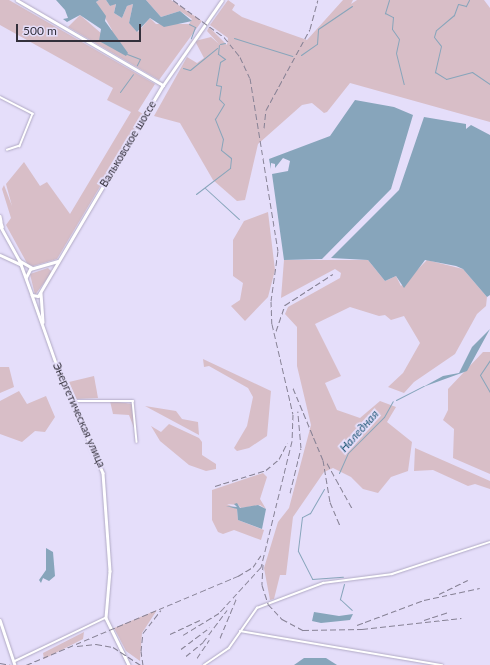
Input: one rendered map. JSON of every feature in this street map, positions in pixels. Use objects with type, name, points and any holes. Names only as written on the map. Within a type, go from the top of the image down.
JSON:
[{"type":"main road","name":"Вальковское шоссе","points":[[32,296],[37,296],[41,293],[163,85],[222,0]]},
{"type":"main road","points":[[1,221],[3,229],[19,260],[32,296]]},
{"type":"main road","points":[[0,226],[3,229]]},
{"type":"main road","points":[[0,255],[21,265]]},
{"type":"main road","points":[[19,260],[34,268]]},
{"type":"main road","points":[[26,278],[34,268],[52,265],[59,260]]},
{"type":"main road","points":[[52,265],[53,271]]},
{"type":"street","points":[[16,0],[163,85]]},
{"type":"street","points":[[0,97],[33,114],[20,146],[8,150]]},
{"type":"street","points":[[0,216],[1,221]]},
{"type":"street","points":[[41,293],[43,326]]},
{"type":"street","points":[[32,296],[43,326]]},
{"type":"street","name":"Энергетическая улица","points":[[43,326],[58,369],[73,401],[105,480],[110,571],[106,618]]},
{"type":"street","points":[[73,401],[105,399],[133,401],[137,442]]},
{"type":"street","points":[[204,665],[224,653],[257,608],[323,583],[392,574],[490,542]]},
{"type":"street","points":[[13,661],[27,658],[106,618],[129,665]]},
{"type":"street","points":[[0,620],[15,665]]},
{"type":"street","points":[[240,631],[442,665]]},
{"type":"shaded area","points":[[0,0],[9,0],[155,84],[138,111],[143,114],[57,259],[33,266],[28,265],[6,225],[11,218],[2,189],[4,185],[12,206],[6,184],[24,162],[40,186],[47,182],[70,214],[131,112],[107,100],[113,88],[0,25]]},
{"type":"shaded area","points":[[99,0],[106,0],[110,6],[116,3],[114,13],[122,18],[127,6],[133,4],[129,23],[138,32],[150,18],[156,24],[189,24],[192,19],[180,11],[161,17],[146,0],[171,0],[202,21],[159,80],[68,27],[80,15],[102,34],[112,30],[96,2]]},
{"type":"shaded area","points":[[228,0],[235,5],[232,10],[242,17],[307,40],[343,0],[353,0],[351,4],[357,0],[484,0],[490,8],[490,122],[350,83],[327,112],[324,113],[312,103],[302,105],[258,144],[245,200],[237,201],[213,180],[180,123],[154,116],[187,57],[197,63],[204,58],[195,41],[211,37],[219,44],[207,31],[209,27],[227,45],[228,38],[210,25]]},
{"type":"shaded area","points":[[268,212],[275,270],[268,297],[245,321],[231,306],[240,300],[243,283],[233,276],[233,240],[244,221]]},
{"type":"shaded area","points":[[284,260],[368,260],[385,281],[396,276],[401,286],[427,260],[463,269],[487,297],[486,306],[477,314],[455,354],[414,382],[404,393],[388,387],[403,373],[420,343],[404,316],[391,320],[385,315],[379,316],[350,307],[315,324],[341,376],[325,383],[337,410],[360,418],[380,401],[396,407],[387,422],[412,442],[408,471],[391,477],[378,493],[363,489],[351,477],[333,468],[324,472],[293,517],[286,575],[280,575],[274,599],[270,600],[264,568],[278,522],[289,508],[311,425],[297,366],[297,327],[285,314],[288,307],[340,278],[341,273],[335,269],[281,298]]},
{"type":"shaded area","points":[[48,268],[52,272],[35,295],[30,274]]},
{"type":"shaded area","points":[[483,352],[490,352],[490,474],[453,458],[454,429],[443,420],[448,410],[448,389]]},
{"type":"shaded area","points":[[203,359],[271,391],[267,436],[249,448],[237,451],[234,448],[247,426],[253,397],[248,388],[209,366],[204,367]]},
{"type":"shaded area","points":[[0,367],[9,367],[14,387],[0,393]]},
{"type":"shaded area","points":[[94,376],[98,398],[76,399],[69,382]]},
{"type":"shaded area","points":[[19,391],[27,404],[46,396],[55,417],[45,432],[35,431],[22,442],[0,434],[0,401]]},
{"type":"shaded area","points":[[110,401],[133,404],[136,433],[129,415],[113,414]]},
{"type":"shaded area","points":[[145,406],[176,411],[182,419],[198,422],[199,435]]},
{"type":"shaded area","points":[[169,424],[199,438],[202,442],[202,455],[216,464],[216,469],[206,471],[189,465],[160,441],[151,426],[161,432]]},
{"type":"shaded area","points":[[415,448],[490,481],[490,489],[475,484],[468,486],[433,470],[414,471]]},
{"type":"shaded area","points":[[263,473],[267,477],[260,499],[266,509],[260,505],[241,508],[238,505],[227,504],[237,509],[238,520],[264,530],[261,540],[234,530],[223,534],[218,532],[212,520],[212,490]]},
{"type":"shaded area","points":[[157,610],[142,633],[140,661],[126,651],[114,628]]},
{"type":"shaded area","points":[[84,632],[83,639],[44,659],[43,653]]},
{"type":"water","points":[[56,0],[99,0],[96,2],[106,16],[105,21],[128,53],[126,56],[99,41],[101,29],[80,15],[67,22],[63,19],[68,18],[65,10]]},
{"type":"water","points":[[106,0],[146,0],[161,17],[180,11],[192,21],[164,27],[150,18],[137,32],[129,23],[133,4],[127,6],[122,18],[114,13],[116,4],[110,6]]},
{"type":"water","points":[[355,100],[394,107],[413,115],[391,189],[322,259],[284,260],[272,174],[288,171],[290,161],[283,158],[275,168],[275,164],[271,163],[271,169],[269,159],[330,136]]},
{"type":"water","points":[[424,117],[466,124],[466,129],[471,125],[490,135],[490,295],[487,297],[463,269],[456,266],[425,260],[404,288],[396,276],[385,281],[368,260],[331,258],[399,190]]},
{"type":"water","points":[[490,329],[467,371],[423,387],[443,376],[459,373],[472,347]]},
{"type":"water","points":[[237,503],[240,508],[258,505],[266,509],[262,529],[238,520],[237,509],[226,506],[237,507],[234,504]]},
{"type":"water","points":[[46,548],[53,552],[55,576],[49,581],[43,578],[41,583],[39,580],[46,570]]},
{"type":"water","points":[[314,612],[339,616],[353,614],[350,620],[321,623],[312,621]]},
{"type":"water","points":[[304,658],[326,658],[337,665],[294,665]]},
{"type":"waterway","points":[[389,0],[385,13],[393,17],[392,29],[399,39],[396,53],[404,84]]},
{"type":"waterway","points":[[469,0],[466,6],[458,4],[454,15],[436,30],[434,37],[441,46],[435,72],[446,79],[472,72],[490,84]]},
{"type":"waterway","points":[[301,55],[317,44],[318,29],[352,6]]},
{"type":"waterway","points":[[189,24],[195,27],[191,38]]},
{"type":"waterway","points":[[234,38],[292,56]]},
{"type":"waterway","points":[[220,44],[225,43]]},
{"type":"waterway","points":[[196,194],[230,168],[231,158],[221,150],[223,139],[215,119],[224,104],[219,99],[221,86],[216,85],[220,62],[225,59],[218,54],[219,45]]},
{"type":"waterway","points":[[183,68],[190,70],[217,48]]},
{"type":"waterway","points":[[127,54],[140,59],[137,65]]},
{"type":"waterway","points":[[120,92],[133,74]]},
{"type":"waterway","points":[[205,188],[239,219]]},
{"type":"waterway","points":[[490,360],[480,375],[490,392]]},
{"type":"waterway","name":"Наледная","points":[[396,400],[424,386]]},
{"type":"waterway","name":"Наледная","points":[[339,473],[348,453],[384,417],[393,401]]},
{"type":"waterway","name":"Наледная","points":[[324,489],[310,513],[302,517],[298,551],[312,579],[343,577]]},
{"type":"waterway","name":"Наледная","points":[[344,584],[340,599],[352,610]]},
{"type":"railway","points":[[173,0],[224,37],[240,57],[250,78],[278,251],[271,301],[272,324],[293,414],[292,441],[261,567],[219,613],[183,635]]},
{"type":"railway","points":[[264,128],[266,110],[310,29],[318,0]]},
{"type":"railway","points":[[276,331],[285,305],[333,274]]},
{"type":"railway","points":[[293,388],[323,460],[330,502],[340,526]]},
{"type":"railway","points":[[290,493],[301,448],[298,411]]},
{"type":"railway","points":[[215,486],[266,470],[279,459],[287,443]]},
{"type":"railway","points":[[327,463],[353,510]]},
{"type":"railway","points":[[26,665],[238,576],[253,567],[261,555]]},
{"type":"railway","points":[[263,564],[262,585],[268,604],[282,619],[303,630],[362,629],[461,618]]},
{"type":"railway","points":[[439,594],[468,580]]},
{"type":"railway","points":[[357,625],[424,600],[480,588]]},
{"type":"railway","points":[[220,638],[237,597]]},
{"type":"railway","points":[[143,665],[141,651],[143,633],[161,610]]},
{"type":"railway","points":[[186,656],[203,642],[227,610]]},
{"type":"railway","points":[[424,620],[448,612]]},
{"type":"railway","points":[[170,634],[200,620]]},
{"type":"railway","points":[[181,649],[210,627]]},
{"type":"railway","points":[[197,658],[209,640]]},
{"type":"railway","points":[[77,646],[96,644],[113,647],[141,665]]},
{"type":"railway","points":[[0,663],[11,665]]}]
